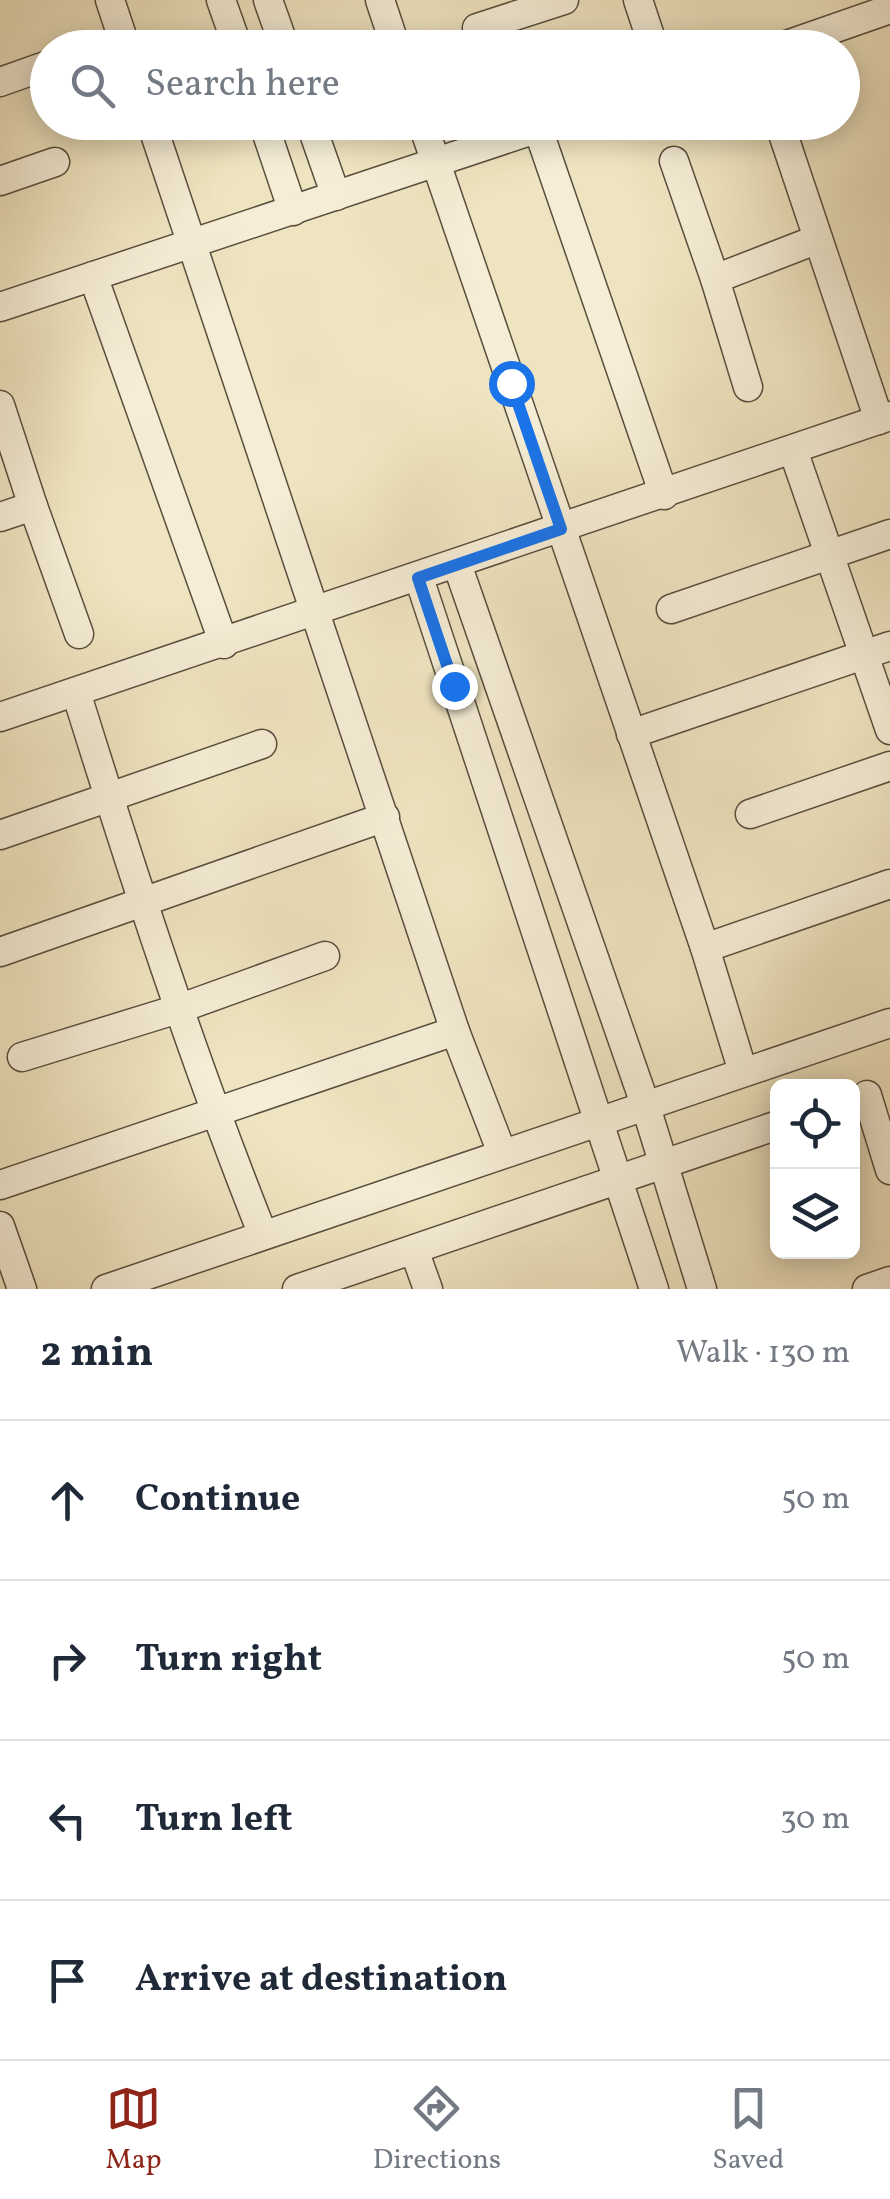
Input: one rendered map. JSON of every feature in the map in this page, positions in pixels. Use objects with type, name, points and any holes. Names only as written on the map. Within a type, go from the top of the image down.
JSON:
[{"type":"street","points":[[110,0],[114,30]]},
{"type":"street","points":[[222,0],[232,30]]},
{"type":"street","points":[[268,0],[279,30]]},
{"type":"street","points":[[380,0],[390,30]]},
{"type":"street","points":[[476,28],[564,0]]},
{"type":"street","points":[[638,0],[648,30]]},
{"type":"street","points":[[831,30],[890,10]]},
{"type":"street","points":[[0,82],[30,72]]},
{"type":"street","points":[[158,140],[455,1031],[502,1153]]},
{"type":"street","points":[[269,140],[293,210]]},
{"type":"street","points":[[316,140],[336,196]]},
{"type":"street","points":[[428,140],[705,948],[743,1072]]},
{"type":"street","points":[[0,307],[506,140]]},
{"type":"street","points":[[552,140],[664,495]]},
{"type":"street","points":[[0,718],[885,418],[785,140]]},
{"type":"street","points":[[674,161],[716,279],[748,387]]},
{"type":"street","points":[[0,181],[56,162]]},
{"type":"street","points":[[716,279],[818,239]]},
{"type":"street","points":[[93,276],[224,644]]},
{"type":"street","points":[[0,405],[79,634]]},
{"type":"street","points":[[793,450],[829,555],[877,650],[890,730]]},
{"type":"street","points":[[0,516],[33,506]]},
{"type":"street","points":[[671,609],[890,534]]},
{"type":"street","points":[[457,564],[646,1106],[702,1289]]},
{"type":"street","points":[[418,578],[654,1289]]},
{"type":"street","points":[[631,734],[877,650]]},
{"type":"street","points":[[76,692],[141,902],[214,1112],[263,1236]]},
{"type":"street","points":[[0,835],[262,744]]},
{"type":"street","points":[[750,814],[890,766]]},
{"type":"street","points":[[0,952],[385,817]]},
{"type":"street","points":[[705,948],[890,884]]},
{"type":"street","points":[[22,1057],[178,1009],[325,956]]},
{"type":"street","points":[[106,1289],[890,1023]]},
{"type":"street","points":[[0,1185],[455,1031]]},
{"type":"street","points":[[870,1094],[890,1170]]},
{"type":"street","points":[[297,1289],[770,1128]]},
{"type":"street","points":[[0,1226],[22,1289]]},
{"type":"street","points":[[414,1250],[428,1289]]},
{"type":"street","points":[[867,1289],[890,1281]]},
{"type":"route","points":[[454,686],[418,578],[561,529],[511,383]]}]
